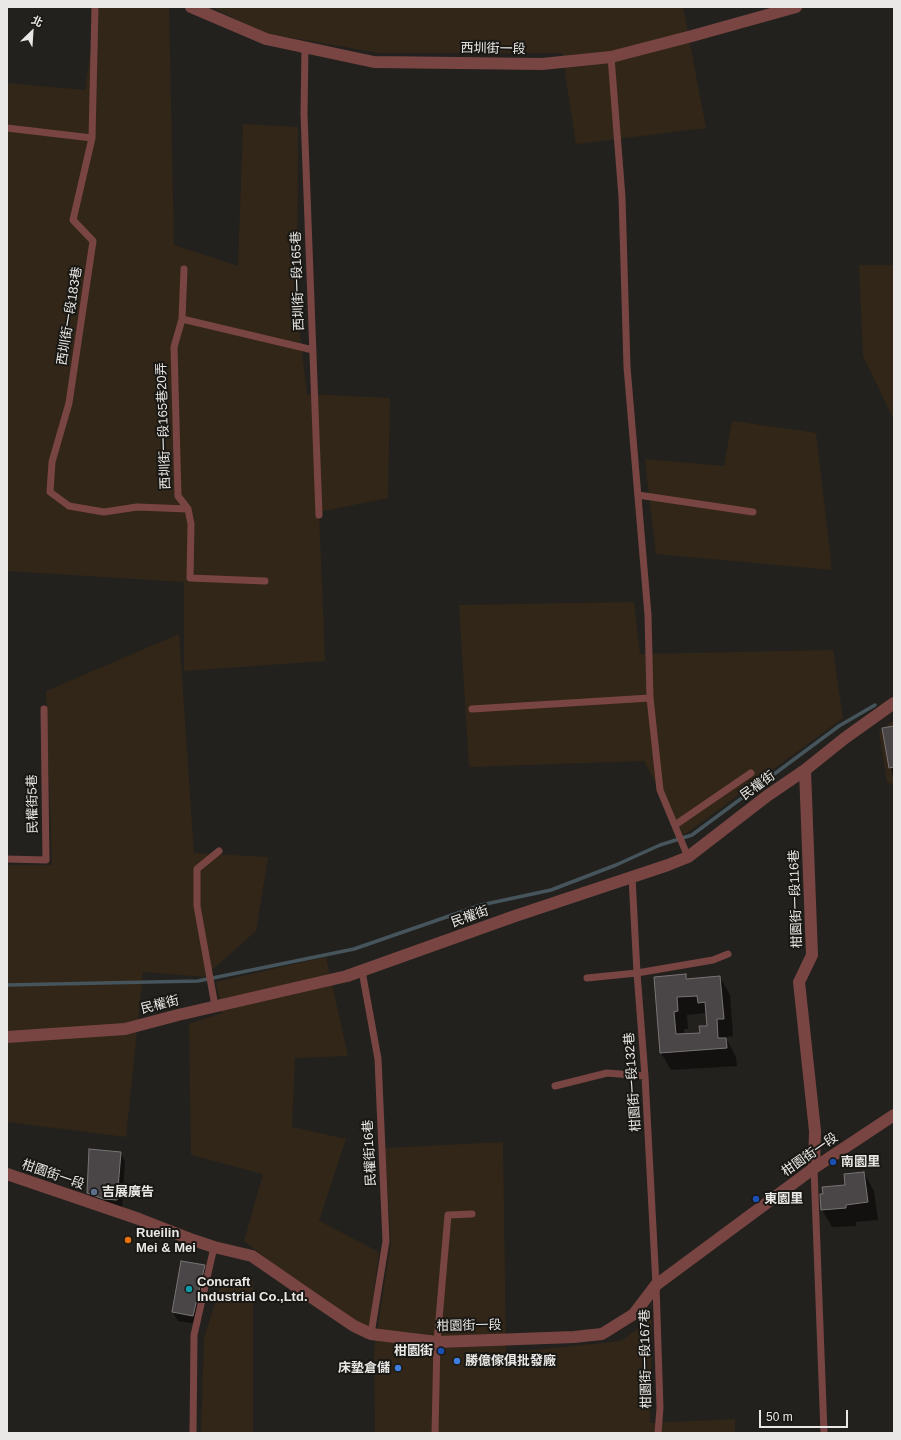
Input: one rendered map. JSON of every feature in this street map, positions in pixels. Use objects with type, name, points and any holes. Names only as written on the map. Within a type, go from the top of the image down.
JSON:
[{"type":"street","name":"西圳街一段","points":[[191,7],[266,39],[374,62],[542,64],[610,57],[796,7]]},
{"type":"street","name":"民權街","points":[[7,1037],[125,1028],[347,976],[515,916],[688,857],[767,796],[805,770],[844,738],[894,703]]},
{"type":"street","name":"柑園街一段116巷","points":[[805,770],[812,955],[799,982],[815,1131],[814,1168]]},
{"type":"street","name":"柑園街一段","points":[[7,1174],[139,1219],[214,1247],[252,1256],[320,1304],[354,1326],[371,1334],[437,1342],[484,1341],[602,1334],[634,1314],[656,1285],[814,1168],[894,1115]]},
{"type":"lane","name":"西圳街一段183巷","points":[[95,7],[92,138],[74,220],[93,241],[69,403],[52,462],[50,492],[69,506],[104,512],[137,507],[188,509]]},
{"type":"lane","name":"西圳街一段165巷","points":[[305,47],[304,114],[319,515]]},
{"type":"lane","points":[[610,57],[622,197],[627,367],[648,615],[650,698],[660,790],[688,857]]},
{"type":"lane","points":[[7,128],[92,138]]},
{"type":"lane","name":"西圳街一段165巷20弄","points":[[184,269],[182,319],[174,347],[178,496],[188,509],[191,524],[190,578],[265,581]]},
{"type":"lane","points":[[182,319],[312,350]]},
{"type":"lane","points":[[638,495],[754,512]]},
{"type":"lane","points":[[472,709],[650,698]]},
{"type":"lane","name":"民權街5巷","points":[[7,859],[46,860],[44,709]]},
{"type":"lane","points":[[675,825],[751,773]]},
{"type":"lane","points":[[215,1006],[197,906],[197,869],[219,851]]},
{"type":"lane","name":"柑園街一段132巷","points":[[632,877],[637,973],[646,1076],[656,1285]]},
{"type":"lane","points":[[587,978],[637,973],[713,960],[728,954]]},
{"type":"lane","name":"民權街16巷","points":[[362,971],[378,1059],[386,1241],[371,1334]]},
{"type":"lane","points":[[555,1086],[607,1073],[646,1076]]},
{"type":"lane","points":[[814,1168],[824,1433]]},
{"type":"lane","points":[[435,1433],[437,1342],[448,1215],[472,1214]]},
{"type":"lane","points":[[193,1433],[194,1335],[214,1247]]},
{"type":"lane","name":"柑園街一段167巷","points":[[656,1285],[660,1408],[658,1433]]},
{"type":"shaded area","points":[[97,7],[169,7],[174,245],[238,266],[243,124],[298,127],[297,310],[307,394],[390,398],[388,498],[319,512],[325,661],[184,671],[184,582],[7,571],[7,83],[85,90]]},
{"type":"shaded area","points":[[211,7],[683,7],[706,128],[576,144],[562,53],[379,53],[265,33]]},
{"type":"shaded area","points":[[859,265],[894,265],[894,420],[863,356]]},
{"type":"shaded area","points":[[732,421],[816,433],[832,570],[656,554],[645,459],[724,466]]},
{"type":"shaded area","points":[[634,602],[640,654],[833,650],[843,718],[684,835],[644,761],[469,767],[459,605]]},
{"type":"shaded area","points":[[179,634],[194,853],[268,857],[256,931],[204,977],[143,972],[126,1137],[7,1122],[7,865],[52,865],[46,691]]},
{"type":"shaded area","points":[[894,720],[894,785],[887,782],[879,731]]},
{"type":"shaded area","points":[[326,957],[348,1056],[295,1058],[292,1127],[346,1139],[319,1221],[379,1252],[369,1329],[317,1297],[244,1241],[263,1174],[191,1155],[189,1024],[222,1013],[216,982]]},
{"type":"shaded area","points":[[503,1142],[506,1353],[621,1341],[652,1318],[650,1423],[735,1419],[735,1433],[375,1433],[374,1350],[391,1242],[385,1148]]},
{"type":"shaded area","points":[[223,1278],[253,1281],[253,1433],[201,1433],[204,1338]]},
{"type":"building","points":[[894,726],[894,767],[889,768],[882,728]]},
{"type":"building","points":[[686,974],[686,979],[720,976],[724,1019],[717,1019],[718,1038],[726,1038],[727,1048],[660,1053],[654,977]],"holes":[[[697,996],[698,1003],[705,1002],[707,1026],[699,1026],[700,1033],[676,1034],[674,1012],[678,1011],[677,997]]]},
{"type":"building","points":[[89,1149],[121,1152],[117,1200],[103,1199],[87,1193]]},
{"type":"building","points":[[864,1172],[868,1202],[846,1205],[846,1208],[821,1210],[820,1194],[823,1194],[822,1187],[845,1185],[844,1174]]},
{"type":"building","name":"Concraft Industrial Co.,Ltd.","points":[[181,1261],[205,1265],[193,1316],[172,1312]]},
{"type":"waterway","points":[[7,985],[198,981],[354,949],[481,905],[551,890],[616,865],[660,845],[692,835],[839,726],[875,705]]},
{"type":"place","name":"南園里","points":[[833,1162]]},
{"type":"place","name":"吉展廣告","points":[[94,1192]]},
{"type":"place","name":"東園里","points":[[756,1199]]},
{"type":"place","name":"Rueilin Mei & Mei","points":[[128,1240]]},
{"type":"place","name":"Concraft Industrial Co.,Ltd.","points":[[189,1289]]},
{"type":"place","name":"柑園街","points":[[441,1351]]},
{"type":"place","name":"勝億傢俱批發廠","points":[[457,1361]]},
{"type":"place","name":"床墊倉儲","points":[[398,1368]]}]
